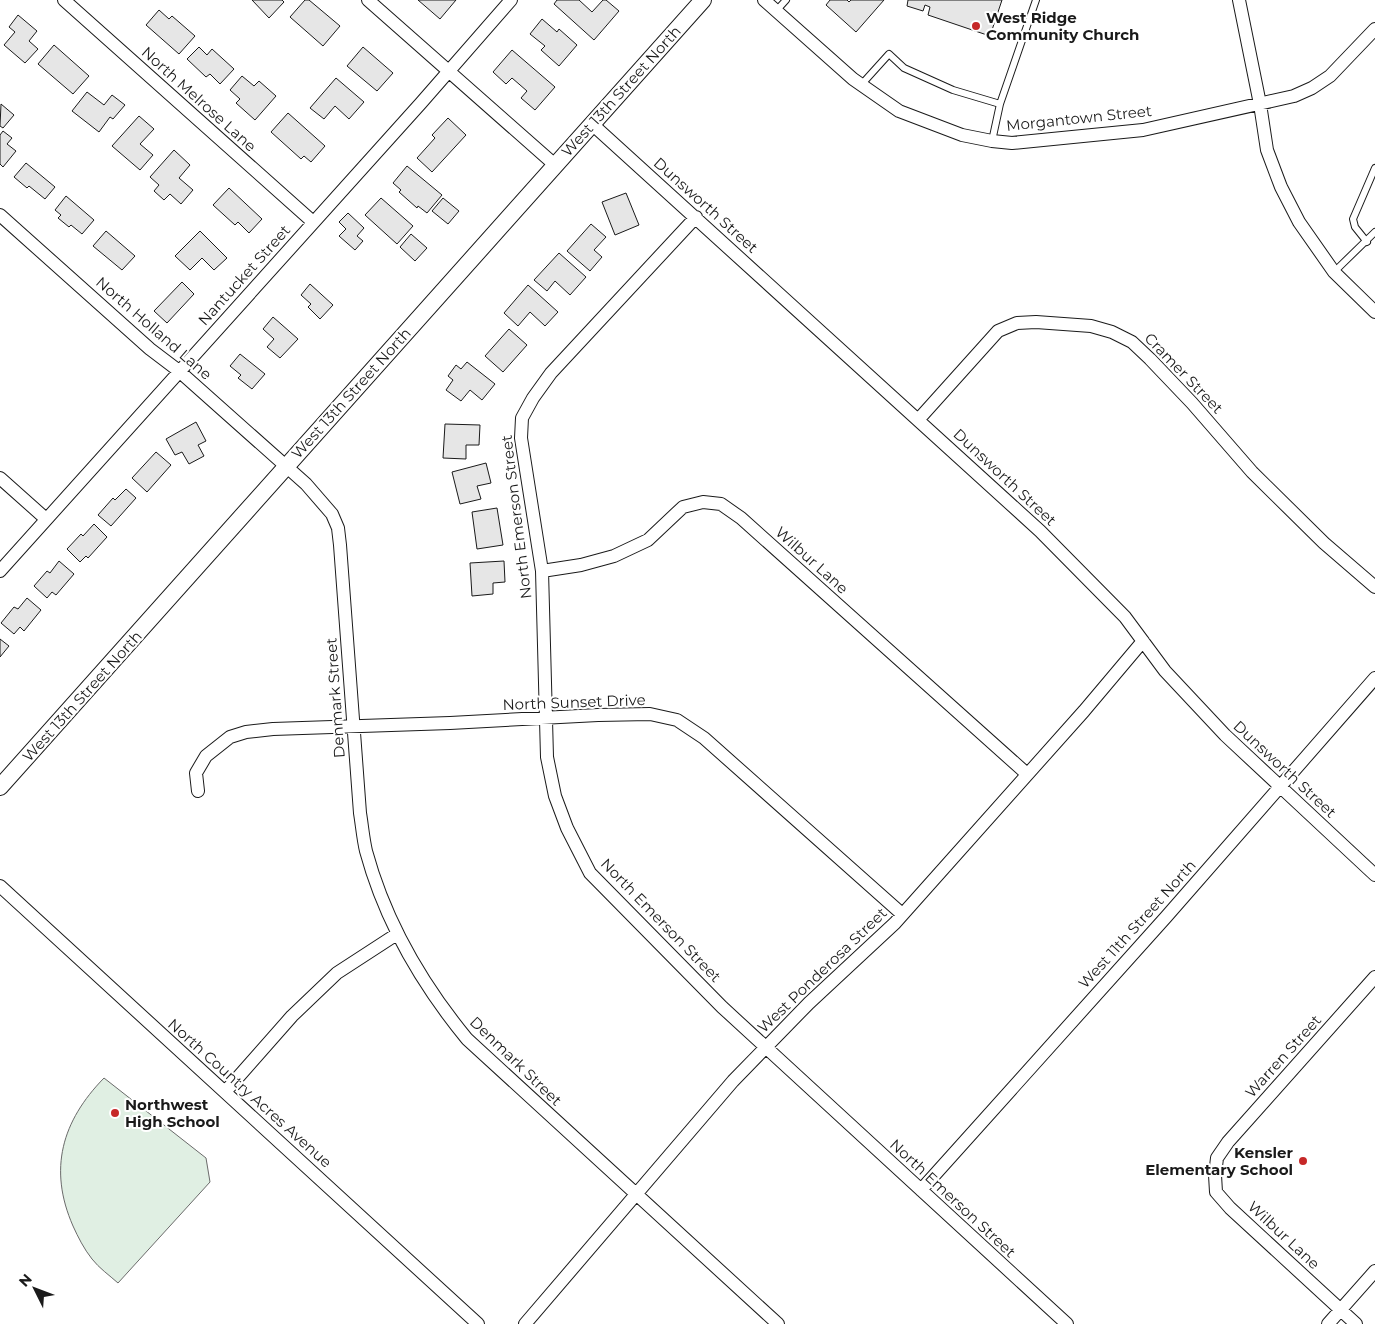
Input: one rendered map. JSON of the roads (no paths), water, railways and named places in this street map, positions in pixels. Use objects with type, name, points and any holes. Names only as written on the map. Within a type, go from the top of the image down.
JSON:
[{"type":"street","name":"North Melrose Lane","points":[[64,0],[313,222]]},
{"type":"street","points":[[368,0],[555,165]]},
{"type":"street","name":"Nantucket Street","points":[[0,571],[511,0]]},
{"type":"street","name":"West 13th Street North","points":[[0,787],[703,0]]},
{"type":"street","name":"Morgantown Street","points":[[764,0],[861,85],[892,106],[962,135],[1012,143],[1143,130],[1294,96],[1312,88],[1330,76],[1375,29]]},
{"type":"street","points":[[1240,0],[1267,150],[1281,187],[1299,222],[1334,272],[1375,312]]},
{"type":"street","name":"Dunsworth Street","points":[[592,124],[1040,531],[1125,616],[1164,672],[1225,735],[1375,875]]},
{"type":"street","name":"North Holland Lane","points":[[0,215],[150,349],[179,371],[286,466]]},
{"type":"street","name":"North Emerson Street","points":[[696,217],[552,373],[533,398],[522,418],[521,438],[542,571],[547,757],[556,796],[567,828],[590,874],[722,1007],[1067,1324]]},
{"type":"street","name":"Cramer Street","points":[[918,420],[998,331],[1017,323],[1036,322],[1091,326],[1112,332],[1132,342],[1150,359],[1192,403],[1252,472],[1324,543],[1375,587]]},
{"type":"street","name":"Denmark Street","points":[[286,466],[321,500],[332,514],[338,528],[360,813],[366,850],[397,934],[428,987],[467,1039],[778,1324]]},
{"type":"street","points":[[0,478],[46,519]]},
{"type":"street","name":"Wilbur Lane","points":[[542,571],[581,565],[614,556],[648,540],[683,507],[704,502],[721,504],[741,518],[1028,774]]},
{"type":"street","name":"West Ponderosa Street","points":[[524,1324],[733,1081],[809,1003],[902,914],[1143,642]]},
{"type":"street","name":"West 11th Street North","points":[[921,1190],[1375,678]]},
{"type":"street","name":"North Sunset Drive","points":[[198,791],[196,773],[206,756],[230,737],[246,732],[650,714],[677,720],[704,738],[902,914]]},
{"type":"street","name":"North Country Acres Avenue","points":[[0,886],[478,1324]]},
{"type":"street","points":[[225,1092],[292,1016],[337,973],[397,934]]},
{"type":"street","name":"Warren Street","points":[[1217,1158],[1228,1142],[1375,977]]},
{"type":"street","name":"Wilbur Lane","points":[[1217,1158],[1216,1192],[1230,1208],[1356,1324]]},
{"type":"street","points":[[1328,1324],[1375,1270]]},
{"type":"lane","points":[[776,11],[786,0]]},
{"type":"lane","points":[[992,141],[1000,104],[1036,0]]},
{"type":"lane","points":[[861,85],[889,54],[904,68],[912,72],[954,90],[1000,104]]},
{"type":"lane","points":[[1366,242],[1355,227],[1353,219],[1375,168]]},
{"type":"lane","points":[[1334,272],[1375,232]]},
{"type":"place","name":"West Ridge Community Church","points":[[976,26]]},
{"type":"place","name":"Northwest High School","points":[[115,1113]]},
{"type":"place","name":"Kensler Elementary School","points":[[1303,1161]]}]
